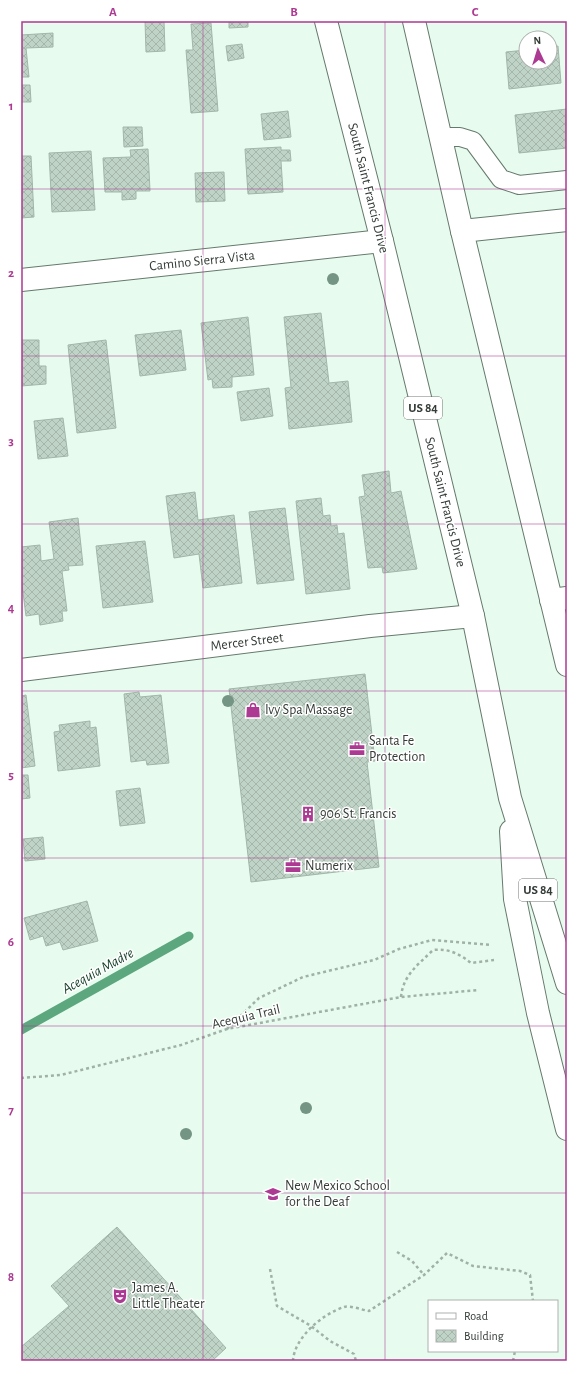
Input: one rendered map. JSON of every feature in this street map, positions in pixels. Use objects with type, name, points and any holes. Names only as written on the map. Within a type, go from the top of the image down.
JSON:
[{"type":"main road","name":"South Saint Francis Drive","points":[[326,21],[382,241],[473,616],[510,798],[567,982]]},
{"type":"main road","points":[[414,21],[462,230],[559,599],[567,665]]},
{"type":"main road","points":[[462,230],[567,220]]},
{"type":"main road","name":"Camino Sierra Vista","points":[[21,280],[382,241]]},
{"type":"main road","name":"Mercer Street","points":[[21,670],[362,627],[473,616]]},
{"type":"main road","points":[[510,798],[515,899],[538,1013],[567,1129]]},
{"type":"lane","points":[[441,137],[460,138],[473,141],[501,180],[519,185],[567,180]]},
{"type":"path","points":[[227,1030],[259,998],[303,977],[374,960],[399,949],[432,940],[491,945]]},
{"type":"path","points":[[401,998],[402,986],[408,973],[433,950],[449,950],[471,963],[494,960]]},
{"type":"path","name":"Acequia Trail","points":[[21,1078],[61,1075],[181,1045],[227,1030],[401,998],[479,990]]},
{"type":"path","points":[[397,1252],[412,1262],[424,1275]]},
{"type":"path","points":[[293,1361],[294,1351],[311,1326],[345,1307],[368,1311],[424,1275],[447,1253],[473,1266],[520,1271],[530,1275],[532,1300]]},
{"type":"path","points":[[270,1269],[277,1306],[311,1326],[330,1341],[354,1354],[356,1361]]},
{"type":"building","points":[[145,21],[164,21],[165,51],[146,52]]},
{"type":"building","points":[[229,21],[248,21],[248,27],[229,28]]},
{"type":"building","points":[[211,23],[218,111],[191,113],[186,50],[193,50],[191,24]]},
{"type":"building","points":[[53,33],[53,47],[26,48],[29,77],[21,77],[21,35]]},
{"type":"building","points":[[242,44],[244,58],[228,61],[226,46]]},
{"type":"building","points":[[558,46],[561,83],[509,89],[506,52],[518,51],[518,70],[558,70]]},
{"type":"building","points":[[21,85],[30,85],[31,102],[21,102]]},
{"type":"building","points":[[567,109],[567,148],[519,153],[515,115]]},
{"type":"building","points":[[288,111],[291,137],[264,140],[261,114]]},
{"type":"building","points":[[123,127],[142,127],[143,146],[124,147]]},
{"type":"building","points":[[281,147],[281,150],[290,150],[291,161],[281,161],[283,192],[248,194],[245,149]]},
{"type":"building","points":[[148,149],[150,191],[136,191],[136,199],[122,200],[122,192],[105,192],[103,158],[131,157],[130,150]]},
{"type":"building","points":[[91,151],[95,210],[52,212],[49,153]]},
{"type":"building","points":[[21,156],[31,156],[34,217],[21,218]]},
{"type":"building","points":[[224,172],[225,201],[196,202],[195,173]]},
{"type":"building","points":[[321,313],[329,383],[348,381],[352,422],[289,429],[285,388],[291,387],[284,317]]},
{"type":"building","points":[[248,317],[254,375],[232,377],[232,387],[213,388],[212,379],[208,380],[201,323]]},
{"type":"building","points":[[181,330],[186,370],[140,376],[135,335]]},
{"type":"building","points":[[21,340],[39,340],[39,366],[46,366],[46,384],[21,386]]},
{"type":"building","points":[[106,340],[116,428],[77,433],[68,345]]},
{"type":"building","points":[[269,388],[273,416],[241,421],[237,392]]},
{"type":"building","points":[[63,418],[68,456],[38,459],[34,421]]},
{"type":"building","points":[[389,471],[391,493],[401,491],[417,569],[383,573],[382,567],[368,568],[359,497],[365,496],[362,475]]},
{"type":"building","points":[[195,492],[198,520],[234,515],[242,583],[203,588],[199,554],[174,558],[166,496]]},
{"type":"building","points":[[321,498],[323,516],[330,515],[331,526],[337,525],[338,534],[344,533],[350,589],[306,594],[296,501]]},
{"type":"building","points":[[285,508],[294,580],[257,584],[249,512]]},
{"type":"building","points":[[78,518],[83,565],[68,566],[69,570],[62,571],[67,611],[62,611],[63,621],[40,625],[39,614],[26,616],[21,577],[21,547],[40,545],[41,561],[54,559],[49,522]]},
{"type":"building","points":[[145,541],[153,602],[103,608],[96,546]]},
{"type":"building","name":"906 St. Francis","points":[[365,674],[375,761],[367,762],[379,867],[251,882],[229,689]]},
{"type":"building","points":[[139,692],[140,697],[161,695],[169,763],[147,765],[146,760],[131,762],[124,694]]},
{"type":"building","points":[[26,695],[35,766],[21,768],[21,696]]},
{"type":"building","points":[[90,721],[90,728],[96,727],[100,766],[58,771],[54,732],[60,731],[59,725]]},
{"type":"building","points":[[21,775],[28,775],[30,798],[21,799]]},
{"type":"building","points":[[140,788],[145,823],[120,826],[116,791]]},
{"type":"building","points":[[43,837],[45,859],[25,861],[23,839]]},
{"type":"building","points":[[87,901],[98,941],[63,950],[60,942],[46,946],[43,936],[30,940],[24,918]]},
{"type":"building","name":"James A. Little Theater","points":[[117,1227],[226,1348],[212,1361],[21,1361],[21,1347],[69,1306],[51,1286]]},
{"type":"waterway","name":"Acequia Madre","points":[[21,1030],[189,936]]},
{"type":"place","name":"Ivy Spa Massage","points":[[253,710]]},
{"type":"place","name":"Santa Fe Protection","points":[[357,749]]},
{"type":"place","name":"906 St. Francis","points":[[308,814]]},
{"type":"place","name":"Numerix","points":[[293,866]]},
{"type":"place","name":"New Mexico School for the Deaf","points":[[273,1194]]},
{"type":"place","name":"James A. Little Theater","points":[[120,1296]]}]
